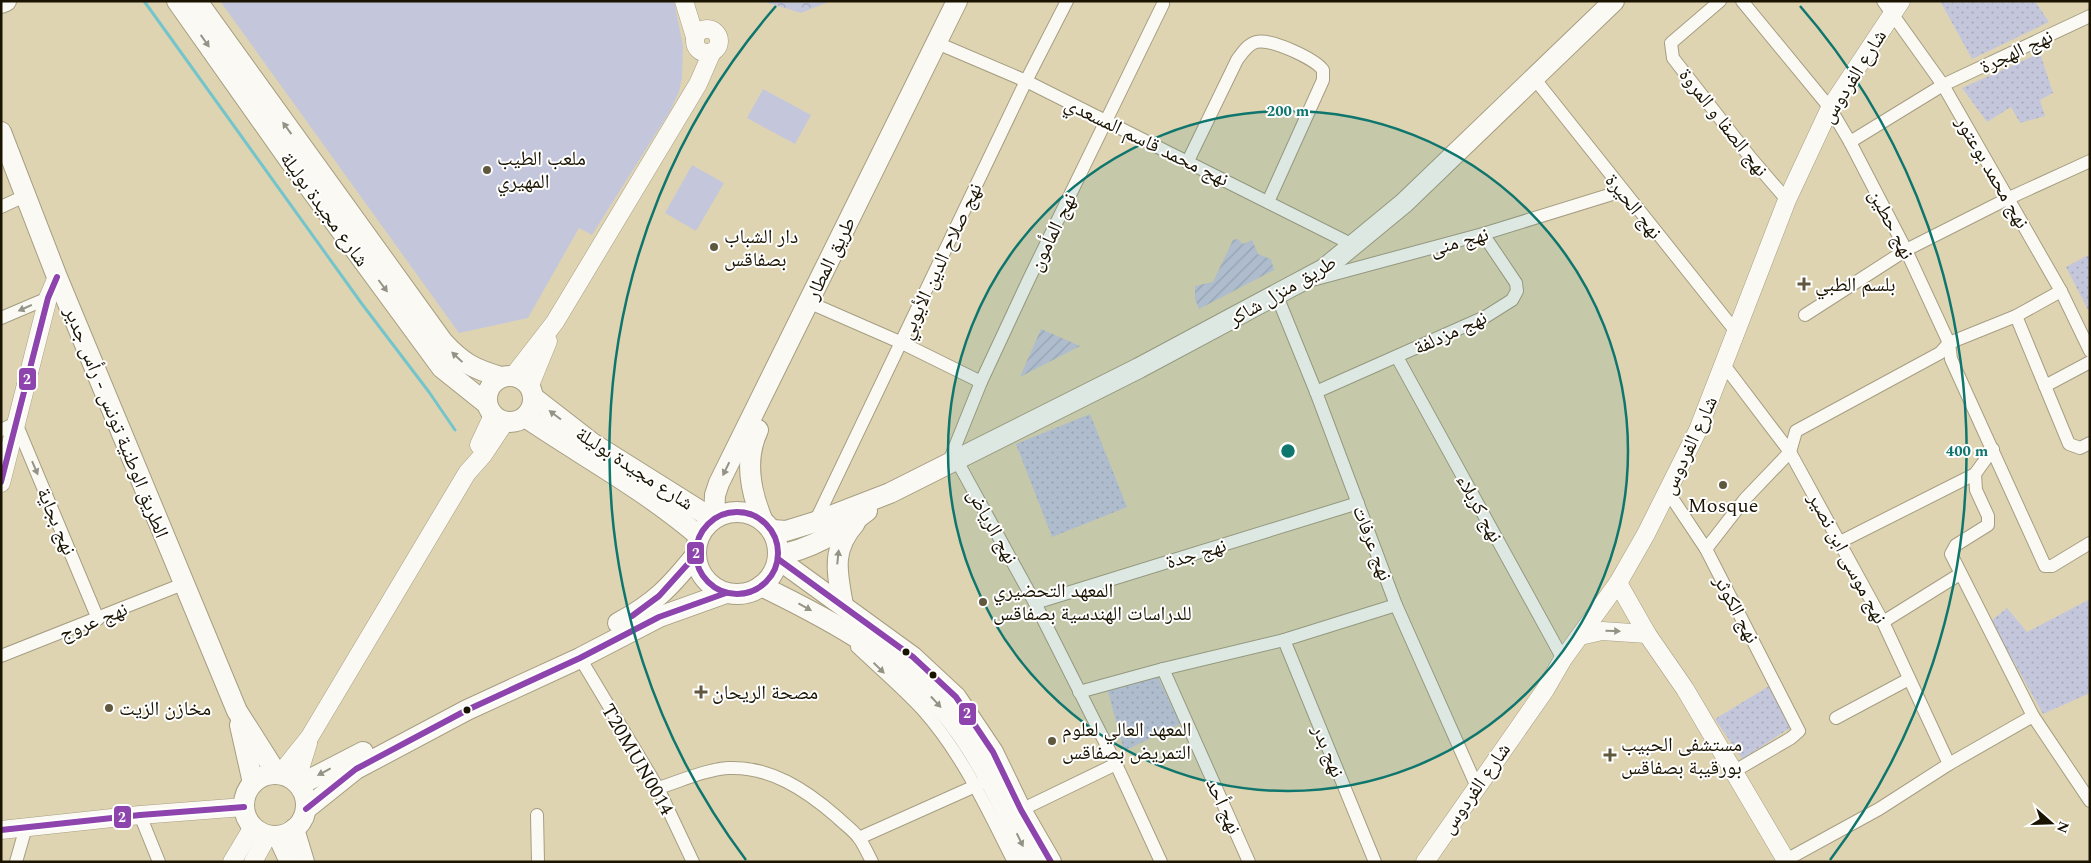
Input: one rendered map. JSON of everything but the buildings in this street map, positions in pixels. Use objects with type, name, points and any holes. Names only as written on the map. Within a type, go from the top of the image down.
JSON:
[{"type":"main road","points":[[1,3],[6,1]]},
{"type":"main road","name":"شارع مجيدة بوليلة","points":[[177,1],[284,153],[436,360],[495,414]]},
{"type":"main road","name":"شارع مجيدة بوليلة","points":[[197,1],[443,342],[461,361],[476,369],[519,384],[592,443],[713,518]]},
{"type":"main road","name":"طريق المطار","points":[[942,45],[957,1]]},
{"type":"main road","name":"طريق المطار","points":[[713,518],[715,495],[719,483],[813,304],[942,45],[969,1]]},
{"type":"main road","name":"طريق منزل شاكر","points":[[767,525],[786,531],[890,493],[1139,368],[1277,296],[1324,269],[1355,246],[1404,203],[1614,1]]},
{"type":"main road","name":"الطريق الوطنية تونس - رأس جدير","points":[[1,132],[27,195],[57,277],[237,711],[253,783]]},
{"type":"main road","name":"طريق المطار","points":[[767,525],[752,488],[749,452],[813,304]]},
{"type":"main road","points":[[519,384],[530,412],[525,417],[512,422],[495,414],[488,391],[491,385],[519,384]]},
{"type":"main road","name":"شارع مجيدة بوليلة","points":[[525,417],[616,473],[664,507],[699,536]]},
{"type":"main road","name":"طريق منزل شاكر","points":[[778,557],[795,553],[809,546],[862,515],[890,493]]},
{"type":"main road","points":[[306,809],[342,780],[377,758],[467,710],[580,658],[659,617],[726,593],[744,593],[761,586],[772,574],[778,557],[777,542],[767,525],[750,513],[726,512],[713,518],[699,536],[695,556],[698,568],[714,588],[726,593]]},
{"type":"main road","points":[[843,605],[837,574],[839,548],[848,531],[862,515]]},
{"type":"main road","points":[[288,779],[637,613],[669,588],[695,556]]},
{"type":"main road","points":[[778,557],[913,656],[956,697],[993,752],[1021,810],[1051,862]]},
{"type":"main road","points":[[761,586],[805,606],[869,645],[916,683],[936,702],[965,738],[983,783],[1030,862]]},
{"type":"main road","name":"الطريق الوطنية تونس - رأس جدير","points":[[237,711],[288,779]]},
{"type":"main road","points":[[273,832],[302,820],[306,809],[304,793],[288,779],[268,774],[253,783],[248,790],[244,808],[273,832],[304,862]]},
{"type":"main road","points":[[273,832],[290,862]]},
{"type":"street","points":[[684,1],[701,46]]},
{"type":"street","points":[[519,384],[698,84],[701,46],[700,30],[711,29],[689,1]]},
{"type":"street","name":"نهج صلاح الدين الأيوبي","points":[[815,522],[1026,81],[1067,1]]},
{"type":"street","name":"نهج الصفا و المروة","points":[[1720,1],[1672,43],[1673,58],[1786,200]]},
{"type":"street","name":"نهج حطين","points":[[1742,1],[1830,108],[1850,142],[1906,250],[1949,343],[1951,360],[2045,566],[2052,566],[2090,543]]},
{"type":"street","name":"نهج المأمون","points":[[952,462],[981,382],[1164,4]]},
{"type":"street","name":"شارع الفردوس","points":[[1425,862],[1544,690],[1563,659],[1618,583],[1668,492],[1698,430],[1786,200],[1830,108],[1892,6]]},
{"type":"street","name":"نهج محمد بوعتور","points":[[1892,6],[1943,86],[2009,198],[2061,290],[2090,351]]},
{"type":"street","name":"نهج الهجرة","points":[[1850,142],[1943,86],[2090,16]]},
{"type":"street","points":[[1188,161],[1237,60],[1244,50],[1254,42],[1266,41],[1311,59],[1323,70],[1324,80],[1268,202]]},
{"type":"street","name":"نهج محمد قاسم المسعدي","points":[[942,45],[1026,81],[1355,246]]},
{"type":"street","name":"نهج الحيرة","points":[[1534,78],[1736,333]]},
{"type":"street","points":[[1805,314],[1906,250],[2009,198],[2089,162]]},
{"type":"street","name":"نهج منى","points":[[1294,285],[1484,234],[1622,191]]},
{"type":"street","points":[[1,206],[27,195]]},
{"type":"street","name":"نهج مزدلفة","points":[[1316,392],[1485,317],[1512,300],[1517,291],[1516,283],[1484,234]]},
{"type":"street","points":[[1,483],[9,426],[48,298],[57,277]]},
{"type":"street","points":[[1706,549],[1746,499],[1790,452],[1796,431],[1940,352],[1949,343],[2016,316],[2061,290]]},
{"type":"street","name":"نهج عرفات","points":[[1277,296],[1316,392],[1396,606],[1476,787]]},
{"type":"street","points":[[1,318],[48,298]]},
{"type":"street","points":[[813,304],[902,343],[981,382]]},
{"type":"street","points":[[2016,316],[2069,444],[2080,448],[2090,443]]},
{"type":"street","name":"نهج كربلاء","points":[[1397,357],[1563,659]]},
{"type":"street","points":[[2045,386],[2090,362]]},
{"type":"street","name":"نهج موسى ابن نصير","points":[[1724,365],[1790,452],[1883,622],[1949,764]]},
{"type":"street","points":[[288,779],[302,768],[308,738],[467,473],[495,414]]},
{"type":"street","name":"نهج بجاية","points":[[9,426],[98,619]]},
{"type":"street","points":[[1840,542],[1975,474],[1993,450]]},
{"type":"street","name":"نهج الرياض","points":[[952,462],[1035,603],[1116,764],[1161,862]]},
{"type":"street","points":[[1975,474],[1976,490],[1988,516],[1988,525],[1956,545],[1951,554],[2033,716],[2090,801]]},
{"type":"street","name":"نهج الكوثر","points":[[1668,492],[1706,549],[1799,731],[1791,738],[1733,772]]},
{"type":"street","name":"نهج جدة","points":[[1035,603],[1358,503]]},
{"type":"street","points":[[1883,622],[1960,574]]},
{"type":"street","points":[[1618,583],[1647,634],[1685,689],[1786,861],[1879,809],[1949,764],[2033,716]]},
{"type":"street","name":"نهج عروج","points":[[1,656],[184,584]]},
{"type":"street","points":[[1079,692],[1163,668],[1284,640],[1396,606]]},
{"type":"street","points":[[1580,636],[1602,631],[1647,634]]},
{"type":"street","name":"نهج بدر","points":[[1284,640],[1374,862]]},
{"type":"street","name":"T20MUN0014","points":[[580,658],[658,788],[693,862]]},
{"type":"street","name":"نهج أحد","points":[[1163,668],[1249,862]]},
{"type":"street","points":[[1836,718],[1909,679]]},
{"type":"street","points":[[1021,810],[1116,764]]},
{"type":"street","points":[[658,788],[709,771],[726,768],[754,770],[786,781],[824,806],[859,838],[872,862]]},
{"type":"street","points":[[859,838],[983,783],[1014,862]]},
{"type":"street","points":[[1,830],[140,815],[244,808]]},
{"type":"street","points":[[140,815],[159,862]]},
{"type":"street","points":[[537,815],[538,862]]},
{"type":"street","points":[[16,862],[26,827]]},
{"type":"street","points":[[232,862],[273,832]]},
{"type":"street","points":[[253,862],[273,832]]},
{"type":"green space","name":"ملعب الطيب المهيري","points":[[220,1],[674,1],[683,46],[682,78],[679,92],[670,111],[592,235],[579,228],[528,318],[459,333]]},
{"type":"green space","points":[[761,1],[831,1],[801,13]]},
{"type":"green space","points":[[1940,1],[2035,1],[2049,22],[1972,59]]},
{"type":"green space","points":[[2040,53],[2053,93],[2040,100],[2045,116],[2020,123],[2011,107],[1987,122],[1962,88]]},
{"type":"green space","points":[[763,89],[811,115],[795,144],[747,118]]},
{"type":"green space","points":[[692,165],[724,183],[696,231],[665,213]]},
{"type":"green space","points":[[1238,239],[1243,244],[1252,240],[1258,254],[1271,259],[1274,270],[1199,309],[1195,299],[1195,286],[1213,282],[1233,240]]},
{"type":"green space","points":[[2090,254],[2090,309],[2088,310],[2066,267]]},
{"type":"green space","points":[[1041,329],[1080,346],[1020,377]]},
{"type":"green space","points":[[1090,414],[1127,507],[1052,537],[1016,444]]},
{"type":"green space","points":[[2090,599],[2090,693],[2043,714],[1991,621],[2007,608],[2027,632]]},
{"type":"green space","points":[[1158,677],[1180,724],[1124,751],[1107,688]]},
{"type":"green space","points":[[1769,686],[1790,728],[1742,759],[1715,719]]},
{"type":"waterway","points":[[144,1],[455,430]]},
{"type":"transit line","name":"2","points":[[1,482],[48,298],[57,277]]},
{"type":"transit line","name":"2","points":[[737,512],[753,515],[766,524],[775,537],[778,553],[775,569],[766,582],[753,591],[737,594],[721,591],[708,582],[699,569],[696,553],[699,537],[708,524],[721,515],[737,512]]},
{"type":"transit line","name":"2","points":[[632,616],[659,596],[695,556]]},
{"type":"transit line","name":"2","points":[[778,559],[913,657],[956,697],[993,752],[1021,810],[1051,862]]},
{"type":"transit line","name":"2","points":[[306,809],[356,769],[467,710],[580,658],[659,617],[726,593]]},
{"type":"transit line","name":"2","points":[[1,830],[140,815],[244,807]]},
{"type":"place","name":"ملعب الطيب المهيري","points":[[487,170]]},
{"type":"place","name":"دار الشباب بصفاقس","points":[[714,247]]},
{"type":"place","name":"بلسم الطبي","points":[[1804,284]]},
{"type":"place","name":"Mosque","points":[[1723,485]]},
{"type":"place","name":"المعهد التحضيري للدراسات الهندسية بصفاقس","points":[[983,602]]},
{"type":"place","name":"مصحة الريحان","points":[[701,692]]},
{"type":"place","name":"مخازن الزيت","points":[[109,708]]},
{"type":"place","name":"المعهد العالي لعلوم التمريض بصفاقس","points":[[1052,741]]},
{"type":"place","name":"مستشفى الحبيب بورقيبة بصفاقس","points":[[1610,755]]}]
